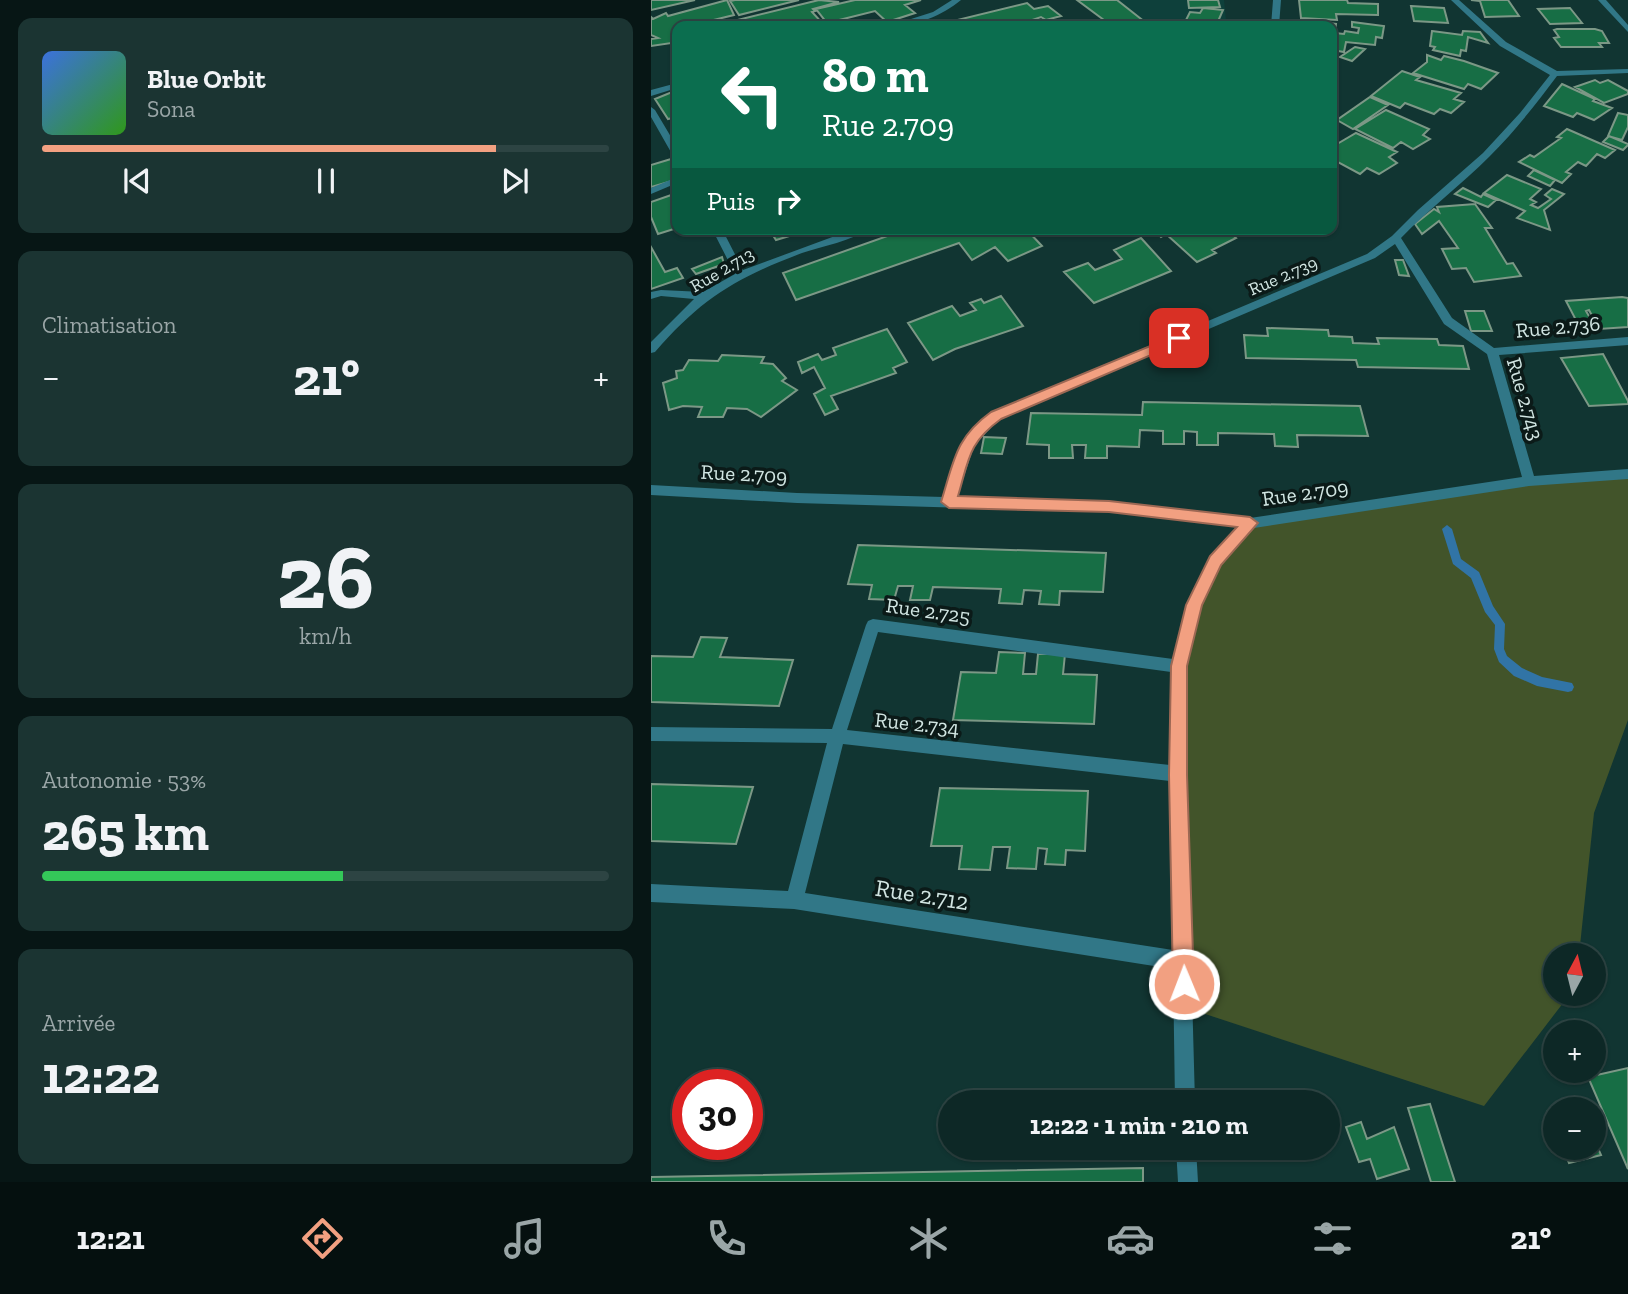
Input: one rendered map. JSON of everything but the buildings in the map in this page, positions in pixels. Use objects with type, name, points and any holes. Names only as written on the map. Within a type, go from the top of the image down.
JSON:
[{"type":"street","points":[[910,21],[936,13],[957,0]]},
{"type":"street","points":[[1275,21],[1277,0]]},
{"type":"street","points":[[1454,0],[1503,44],[1555,74],[1628,71]]},
{"type":"street","points":[[1602,0],[1628,30]]},
{"type":"street","name":"Rue 2.739","points":[[949,502],[966,444],[977,429],[996,415],[1371,256],[1396,238],[1421,212],[1486,155],[1523,115],[1555,74]]},
{"type":"street","points":[[651,93],[672,87]]},
{"type":"street","points":[[651,110],[672,146]]},
{"type":"street","points":[[651,191],[672,182]]},
{"type":"street","points":[[720,235],[741,275]]},
{"type":"street","name":"Rue 2.713","points":[[651,349],[674,323],[704,296],[741,275],[847,235]]},
{"type":"street","name":"Rue 2.743","points":[[1396,238],[1448,321],[1492,352],[1529,481]]},
{"type":"street","points":[[651,296],[661,293],[704,296]]},
{"type":"street","name":"Rue 2.736","points":[[1492,352],[1628,341]]},
{"type":"street","name":"Rue 2.709","points":[[651,490],[1109,507],[1250,523],[1529,481],[1628,474]]},
{"type":"street","points":[[1185,1090],[1178,775],[1179,666],[1194,605],[1215,561],[1250,523]]},
{"type":"street","name":"Rue 2.725","points":[[794,900],[837,736],[873,625],[1179,666]]},
{"type":"street","name":"Rue 2.734","points":[[651,734],[837,736],[1178,775]]},
{"type":"street","name":"Rue 2.712","points":[[651,893],[794,900],[1183,961]]},
{"type":"street","points":[[1187,1160],[1188,1182]]},
{"type":"shaded area","points":[[1077,0],[1224,0],[1226,21],[1105,21]]},
{"type":"shaded area","points":[[1628,474],[1628,720],[1594,813],[1580,943],[1543,943],[1543,1006],[1561,1006],[1550,1020],[1543,1020],[1543,1029],[1484,1106],[1184,1007],[1179,666],[1215,561],[1250,523],[1529,481]]},
{"type":"waterway","points":[[1447,529],[1457,561],[1475,575],[1489,609],[1500,624],[1499,649],[1503,659],[1518,672],[1541,682],[1568,687]]},
{"type":"route","points":[[1179,338],[996,415],[977,429],[966,444],[949,502],[1109,507],[1250,523],[1215,561],[1194,605],[1179,666],[1178,775],[1184,984]]}]
